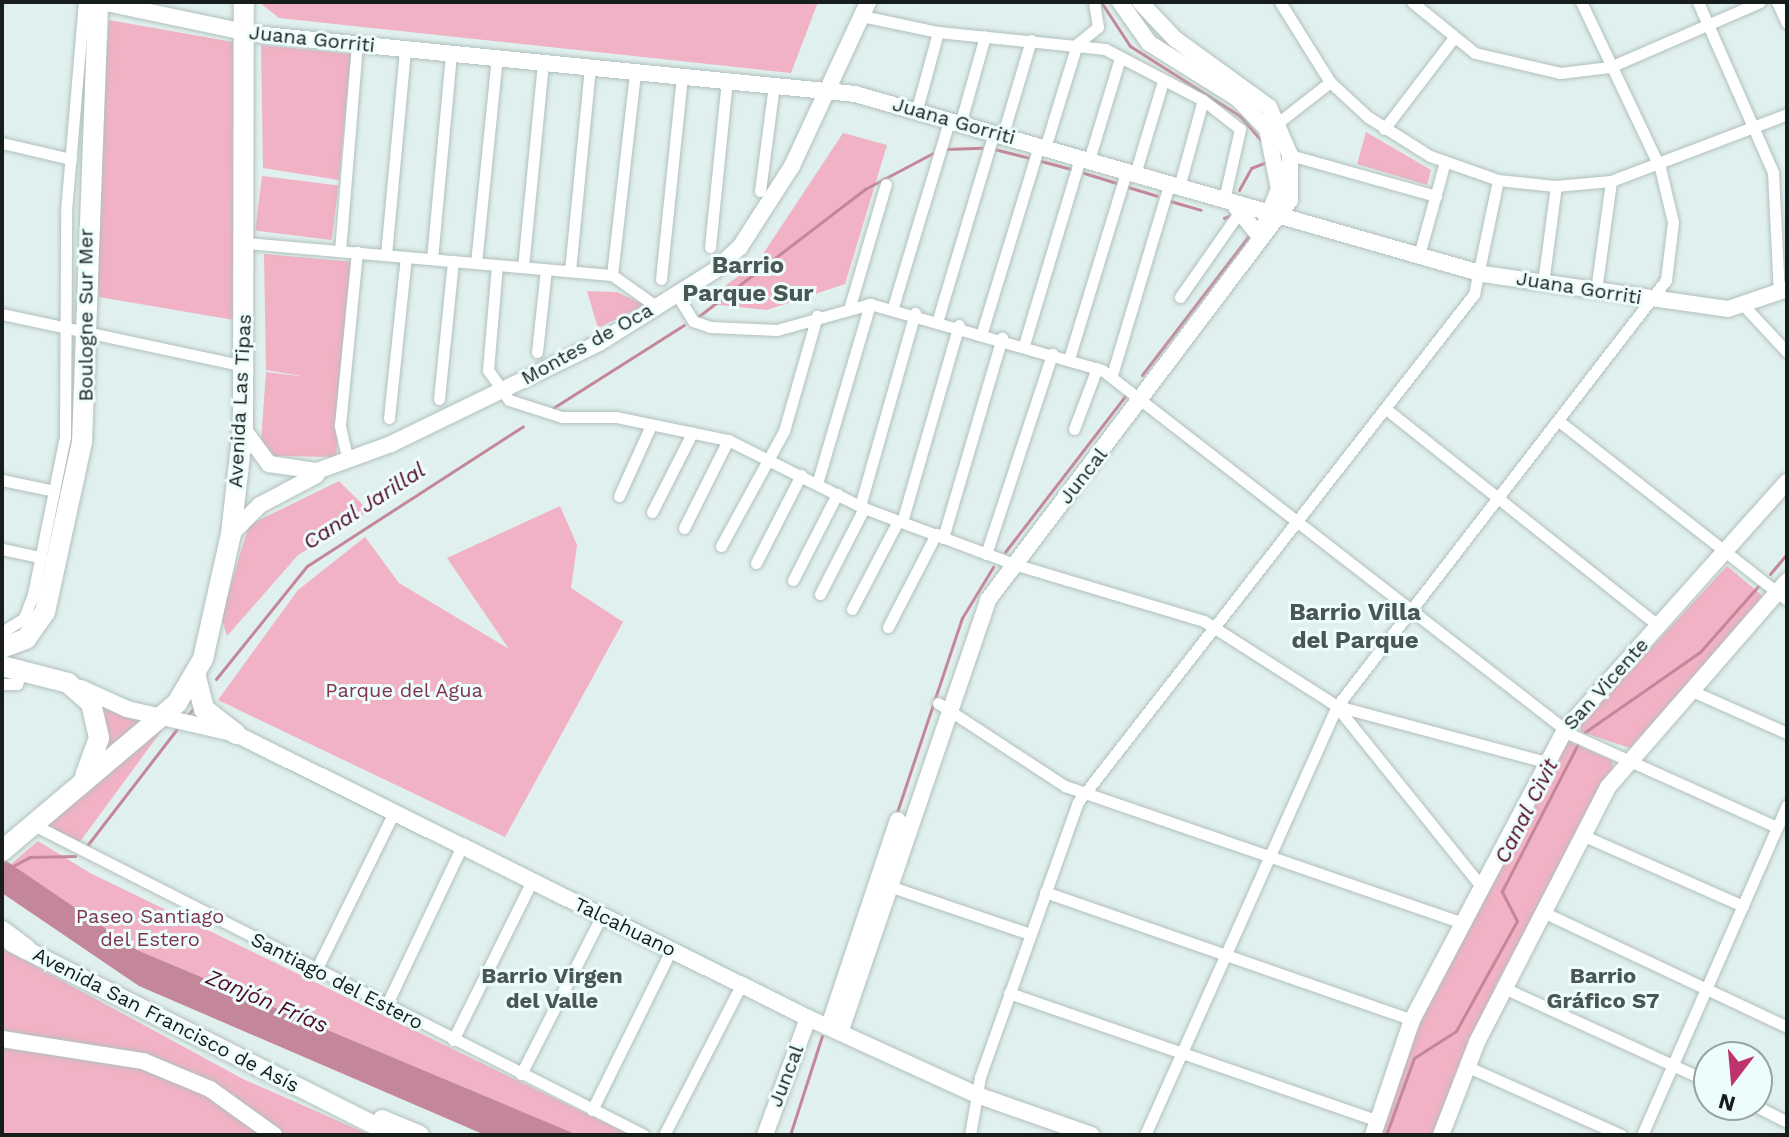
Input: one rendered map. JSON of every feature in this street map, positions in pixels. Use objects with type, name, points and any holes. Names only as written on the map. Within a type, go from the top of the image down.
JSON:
[{"type":"highway","name":"Boulogne Sur Mer","points":[[2,648],[26,639],[45,612],[82,442],[100,2]]},
{"type":"highway","name":"Avenida Las Tipas","points":[[2,851],[160,717],[196,677],[231,534],[243,429],[246,243],[244,2]]},
{"type":"highway","points":[[12,668],[68,683]]},
{"type":"highway","points":[[196,677],[204,709],[236,734]]},
{"type":"highway","name":"Avenida Las Tipas","points":[[68,683],[91,703],[100,729],[93,764],[75,789]]},
{"type":"highway","points":[[2,931],[26,949]]},
{"type":"main road","name":"Avenida San Francisco de Asís","points":[[2,939],[394,1135]]},
{"type":"main road","name":"Avenida San Francisco de Asís","points":[[330,1102],[420,1135]]},
{"type":"street","name":"Boulogne Sur Mer","points":[[2,632],[24,618],[41,557],[68,410],[62,327],[84,2]]},
{"type":"street","name":"Juana Gorriti","points":[[100,2],[244,32],[830,92],[917,109],[1231,204],[1483,274],[1657,300],[1746,308],[1783,291]]},
{"type":"street","points":[[982,332],[1077,44],[1098,27],[1094,2]]},
{"type":"street","name":"Juncal","points":[[1120,2],[1149,43],[1237,98],[1267,129],[1278,166],[1277,215],[1138,398]]},
{"type":"street","name":"Juncal","points":[[835,1028],[943,706],[980,616],[1009,562],[1277,215],[1290,155],[1279,122],[1250,89],[1175,39],[1140,2]]},
{"type":"street","points":[[1280,2],[1330,82],[1384,129],[1445,162],[1498,180],[1556,186],[1611,181],[1660,168],[1787,114]]},
{"type":"street","points":[[1412,2],[1452,40],[1524,69],[1610,67],[1760,2]]},
{"type":"street","points":[[1145,1135],[1337,706],[1657,300],[1673,244],[1660,168],[1581,2]]},
{"type":"street","points":[[1698,2],[1757,127],[1779,202],[1783,291]]},
{"type":"street","points":[[1777,2],[1787,23]]},
{"type":"street","points":[[865,9],[938,32],[1077,44],[1120,58],[1203,100],[1243,133],[1231,204],[1180,297]]},
{"type":"street","name":"Montes de Oca","points":[[231,534],[276,494],[499,392],[677,295],[740,247],[830,92],[865,9]]},
{"type":"street","points":[[917,109],[938,32]]},
{"type":"street","points":[[893,307],[985,36]]},
{"type":"street","points":[[938,319],[1031,40]]},
{"type":"street","points":[[1384,129],[1452,40]]},
{"type":"street","points":[[340,251],[357,44]]},
{"type":"street","points":[[386,255],[405,49]]},
{"type":"street","points":[[432,259],[451,54]]},
{"type":"street","points":[[476,263],[497,58]]},
{"type":"street","points":[[1024,345],[1120,58]]},
{"type":"street","points":[[523,267],[543,63]]},
{"type":"street","points":[[570,271],[590,68]]},
{"type":"street","points":[[612,275],[635,72]]},
{"type":"street","points":[[661,279],[682,76]]},
{"type":"street","points":[[710,247],[727,81]]},
{"type":"street","points":[[1069,359],[1163,81]]},
{"type":"street","points":[[1279,122],[1330,82]]},
{"type":"street","points":[[760,191],[774,85]]},
{"type":"street","points":[[1112,375],[1203,100]]},
{"type":"street","points":[[2,143],[71,159]]},
{"type":"street","points":[[1290,155],[1436,196]]},
{"type":"street","points":[[1419,255],[1445,162]]},
{"type":"street","points":[[970,1135],[977,1095],[1009,993],[1085,793],[1386,409],[1483,274],[1498,180]]},
{"type":"street","points":[[1596,291],[1611,181]]},
{"type":"street","points":[[850,306],[886,184]]},
{"type":"street","points":[[1543,283],[1556,186]]},
{"type":"street","points":[[1231,204],[1259,235]]},
{"type":"street","points":[[246,243],[612,275],[657,307]]},
{"type":"street","points":[[348,461],[340,425],[357,252]]},
{"type":"street","points":[[389,418],[406,257]]},
{"type":"street","points":[[439,399],[453,261]]},
{"type":"street","points":[[497,265],[488,370],[499,392],[546,414],[651,425],[728,440],[862,507],[1009,562],[1214,628],[1337,706],[1546,762]]},
{"type":"street","points":[[537,352],[546,269]]},
{"type":"street","points":[[677,295],[693,321],[710,327],[766,331],[850,306],[870,304],[893,307],[1002,338],[1112,375],[1565,730],[1777,827]]},
{"type":"street","points":[[817,484],[870,304]]},
{"type":"street","points":[[1746,308],[1787,352]]},
{"type":"street","points":[[820,594],[862,507],[915,313]]},
{"type":"street","points":[[2,314],[245,367]]},
{"type":"street","points":[[721,546],[767,457],[784,431],[817,316]]},
{"type":"street","points":[[852,609],[900,521],[959,325]]},
{"type":"street","points":[[888,627],[940,536],[1002,338]]},
{"type":"street","points":[[986,554],[1052,354]]},
{"type":"street","points":[[1074,429],[1097,368]]},
{"type":"street","points":[[1386,409],[1659,626]]},
{"type":"street","points":[[1441,1135],[1466,1066],[1504,988],[1582,835],[1628,761],[1784,591],[1725,552],[1560,422]]},
{"type":"street","points":[[619,496],[651,425]]},
{"type":"street","name":"Montes de Oca","points":[[243,429],[261,458],[283,470],[317,471],[348,461]]},
{"type":"street","points":[[652,512],[692,433]]},
{"type":"street","points":[[684,528],[728,440]]},
{"type":"street","points":[[756,563],[801,475]]},
{"type":"street","points":[[2,480],[54,491]]},
{"type":"street","name":"San Vicente","points":[[1374,1127],[1412,1020],[1565,730],[1787,482]]},
{"type":"street","points":[[793,580],[837,494]]},
{"type":"street","points":[[2,549],[41,557]]},
{"type":"street","points":[[2,684],[17,684],[12,668]]},
{"type":"street","points":[[68,683],[160,717]]},
{"type":"street","points":[[1692,691],[1787,733]]},
{"type":"street","points":[[943,706],[1085,793],[1462,923]]},
{"type":"street","points":[[1337,706],[1481,886]]},
{"type":"street","name":"Talcahuano","points":[[160,717],[236,734],[808,1018],[977,1095],[1091,1135]]},
{"type":"street","points":[[1642,1135],[1787,805]]},
{"type":"street","points":[[316,970],[394,812]]},
{"type":"street","name":"Santiago del Estero","points":[[32,824],[644,1135]]},
{"type":"street","points":[[1582,835],[1743,906]]},
{"type":"street","points":[[386,1006],[462,846]]},
{"type":"street","points":[[453,1040],[532,881]]},
{"type":"street","points":[[882,884],[1030,934]]},
{"type":"street","points":[[1045,892],[1412,1020]]},
{"type":"street","points":[[1543,912],[1709,984],[1787,1027]]},
{"type":"street","points":[[521,1074],[602,915]]},
{"type":"street","points":[[592,1110],[671,950]]},
{"type":"street","points":[[664,1135],[741,985]]},
{"type":"street","points":[[1504,988],[1693,1074]]},
{"type":"street","points":[[1009,993],[1180,1052],[1374,1127]]},
{"type":"street","name":"Juncal","points":[[765,1135],[808,1018]]},
{"type":"street","points":[[2,1039],[143,1061],[210,1089],[274,1135]]},
{"type":"street","points":[[1466,1066],[1621,1135]]},
{"type":"green space","points":[[259,2],[818,2],[791,73],[279,18]]},
{"type":"green space","points":[[109,20],[233,42],[234,320],[99,297],[95,205]]},
{"type":"green space","points":[[261,45],[351,54],[339,180],[263,168]]},
{"type":"green space","points":[[1366,132],[1431,170],[1427,185],[1357,164]]},
{"type":"green space","points":[[843,133],[887,145],[845,284],[767,310],[701,303],[757,263]]},
{"type":"green space","points":[[262,176],[338,185],[332,240],[255,231]]},
{"type":"green space","points":[[264,254],[356,262],[336,457],[271,456],[261,442],[266,372],[307,377],[266,370]]},
{"type":"green space","points":[[587,291],[617,292],[645,305],[598,328]]},
{"type":"green space","points":[[339,481],[369,511],[298,555],[227,636],[221,616],[249,525]]},
{"type":"green space","name":"Parque del Agua","points":[[560,506],[577,545],[571,588],[623,622],[505,837],[218,700],[298,590],[365,537],[399,583],[509,649],[447,558]]},
{"type":"green space","points":[[1727,566],[1764,597],[1630,748],[1581,732],[1581,724]]},
{"type":"green space","points":[[98,704],[144,719],[103,752]]},
{"type":"green space","points":[[165,726],[79,843],[45,825]]},
{"type":"green space","points":[[1567,741],[1612,760],[1613,768],[1497,983],[1435,1135],[1380,1135],[1422,1018]]},
{"type":"green space","name":"Paseo Santiago del Estero","points":[[38,841],[90,873],[630,1135],[578,1135],[137,950],[10,865]]},
{"type":"green space","points":[[2,948],[243,1079],[370,1135],[2,1135]]},
{"type":"shaded area","points":[[2,858],[137,950],[578,1135],[485,1135],[139,986],[2,893]]},
{"type":"waterway","name":"Canal Jarillal","points":[[1101,2],[1130,46],[1240,116],[1261,140]]},
{"type":"waterway","points":[[946,149],[982,148]]},
{"type":"waterway","points":[[994,149],[1029,158]]},
{"type":"waterway","points":[[699,316],[865,189],[933,153]]},
{"type":"waterway","points":[[1041,161],[1071,169]]},
{"type":"waterway","name":"Canal Jarillal","points":[[1239,190],[1251,168],[1267,162]]},
{"type":"waterway","points":[[1084,173],[1116,183]]},
{"type":"waterway","points":[[1128,187],[1157,196]]},
{"type":"waterway","points":[[1170,201],[1201,210]]},
{"type":"waterway","points":[[1224,218],[1231,215]]},
{"type":"waterway","points":[[1142,375],[1251,233]]},
{"type":"waterway","name":"Canal Jarillal","points":[[553,408],[684,325]]},
{"type":"waterway","points":[[1005,552],[1126,395]]},
{"type":"waterway","name":"Canal Jarillal","points":[[216,679],[307,566],[523,426]]},
{"type":"waterway","name":"Canal Civit","points":[[1770,574],[1787,554]]},
{"type":"waterway","points":[[896,815],[962,618],[993,567]]},
{"type":"waterway","name":"Canal Civit","points":[[1585,732],[1700,652],[1759,585]]},
{"type":"waterway","name":"Canal Jarillal","points":[[188,715],[196,705]]},
{"type":"waterway","points":[[86,847],[176,730]]},
{"type":"waterway","name":"Canal Civit","points":[[1386,1135],[1414,1058],[1456,1031],[1517,921],[1502,891],[1579,742]]},
{"type":"waterway","points":[[11,867],[30,857],[75,856]]},
{"type":"waterway","points":[[790,1135],[822,1036]]},
{"type":"district","name":"Barrio Parque Sur","points":[[748,280]]},
{"type":"district","name":"Barrio Villa del Parque","points":[[1355,627]]},
{"type":"district","name":"Barrio Virgen del Valle","points":[[552,988]]},
{"type":"district","name":"Barrio Gráfico S7","points":[[1603,988]]},
{"type":"water label","name":"Zanjón Frías","points":[[267,1001]]}]
